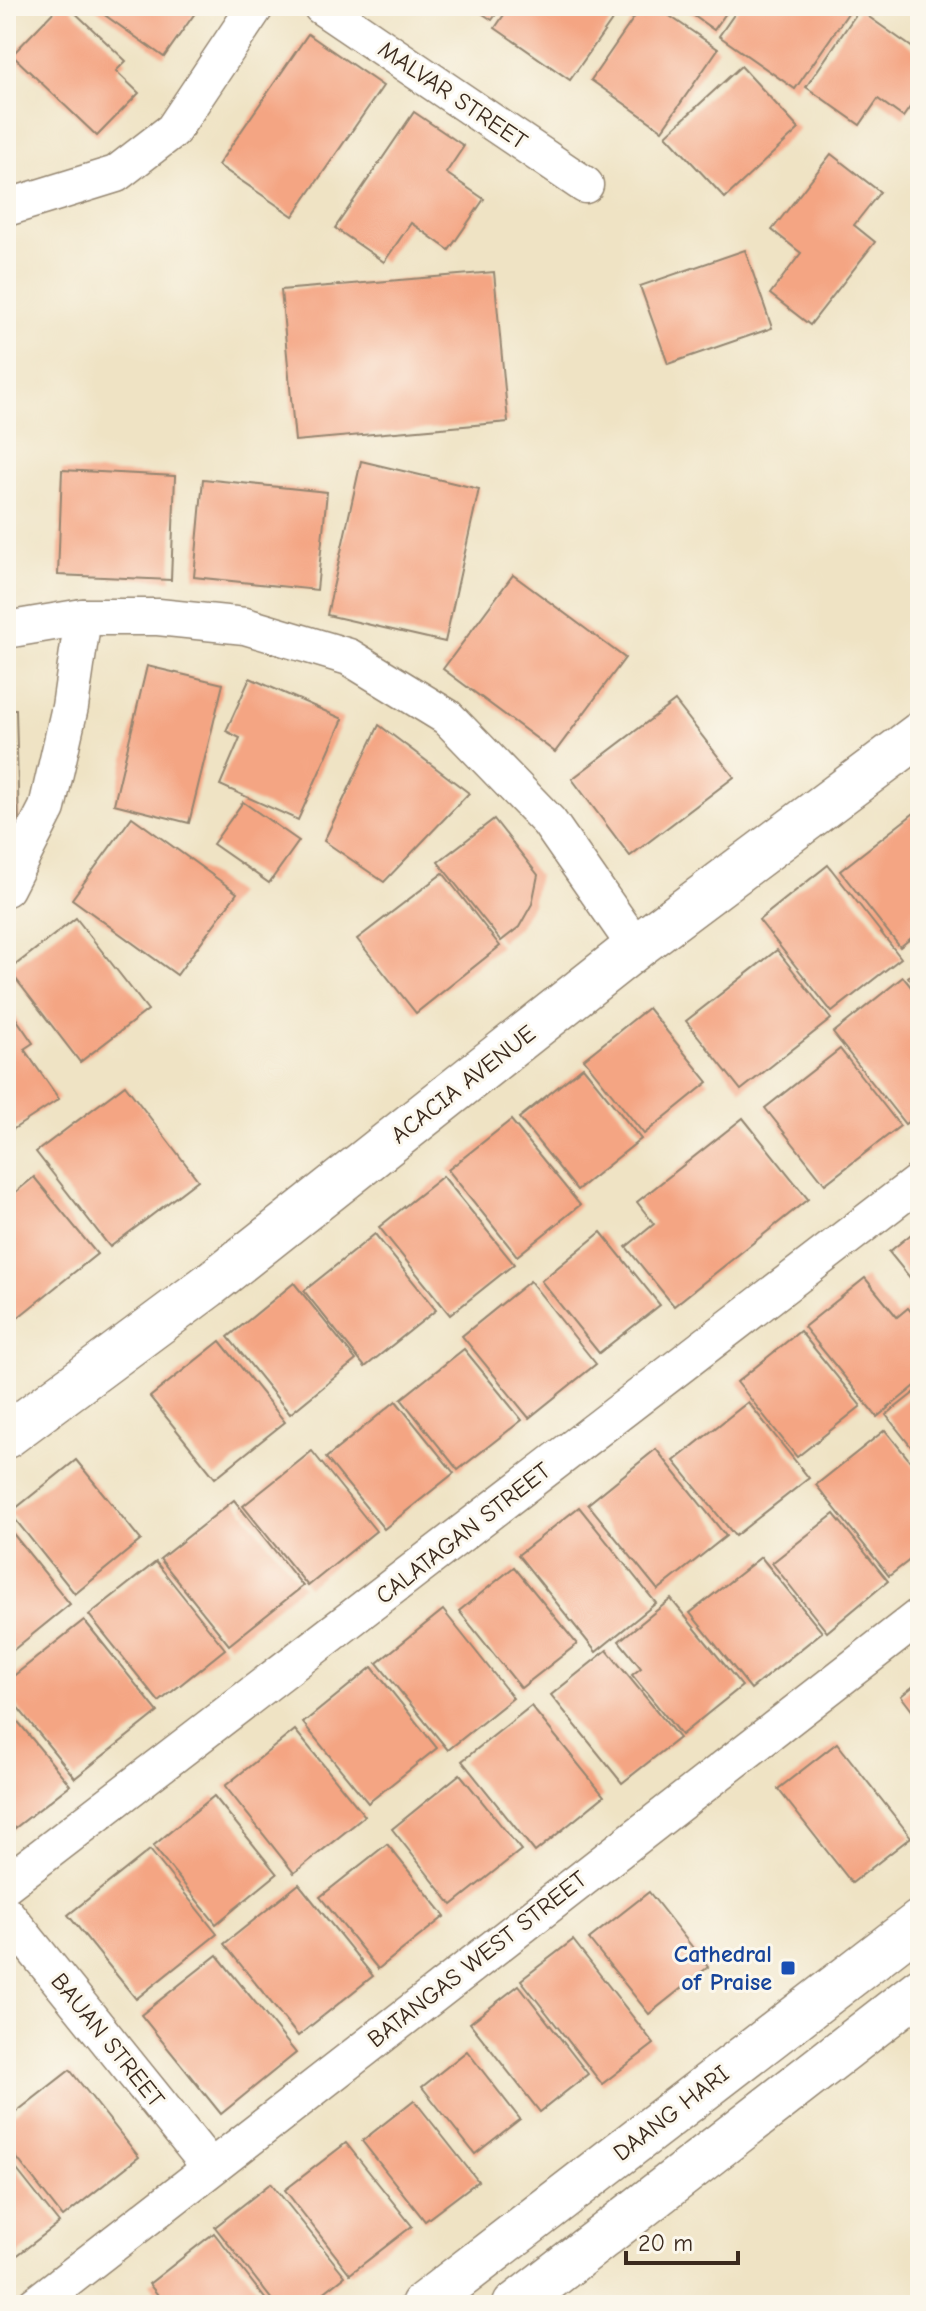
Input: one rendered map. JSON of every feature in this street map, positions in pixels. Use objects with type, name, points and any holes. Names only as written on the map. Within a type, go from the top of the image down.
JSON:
[{"type":"street","points":[[6,208],[116,174],[173,130],[256,6]]},
{"type":"street","name":"MALVAR STREET","points":[[321,6],[585,185]]},
{"type":"street","points":[[6,888],[47,808],[70,707],[83,617]]},
{"type":"street","points":[[6,630],[83,617],[158,617],[245,626],[349,657],[447,717],[549,822],[636,947]]},
{"type":"street","name":"ACACIA AVENUE","points":[[6,1436],[208,1286],[636,947],[920,734]]},
{"type":"street","name":"CALATAGAN STREET","points":[[6,1884],[920,1181]]},
{"type":"street","name":"BATANGAS WEST STREET","points":[[35,2305],[920,1616]]},
{"type":"street","name":"BAUAN STREET","points":[[6,1914],[210,2167]]},
{"type":"street","name":"DAANG HARI","points":[[423,2305],[920,1922]]},
{"type":"street","points":[[515,2305],[920,1990]]},
{"type":"building","points":[[59,6],[68,6],[126,61],[116,71],[139,93],[97,136],[12,55]]},
{"type":"building","points":[[92,6],[200,6],[164,57]]},
{"type":"building","points":[[471,6],[502,6],[492,20]]},
{"type":"building","points":[[510,6],[622,6],[570,80],[495,28]]},
{"type":"building","points":[[642,6],[655,6],[718,49],[662,130],[591,80]]},
{"type":"building","points":[[680,6],[731,6],[714,30]]},
{"type":"building","points":[[740,6],[853,6],[795,89],[719,36]]},
{"type":"building","points":[[859,10],[920,53],[920,93],[903,117],[878,99],[860,125],[806,87]]},
{"type":"building","points":[[308,34],[383,86],[293,216],[218,165]]},
{"type":"building","points":[[741,66],[799,129],[725,198],[666,135]]},
{"type":"building","points":[[414,112],[464,146],[446,173],[484,199],[449,250],[411,223],[384,262],[335,228]]},
{"type":"building","points":[[831,154],[880,192],[854,225],[875,242],[810,325],[770,294],[801,253],[772,230]]},
{"type":"building","points":[[745,250],[772,328],[668,364],[640,286]]},
{"type":"building","points":[[494,272],[508,422],[295,441],[281,290]]},
{"type":"building","points":[[361,461],[479,489],[445,642],[327,615]]},
{"type":"building","points":[[62,470],[175,476],[171,580],[58,575]]},
{"type":"building","points":[[203,479],[327,492],[317,590],[194,577]]},
{"type":"building","points":[[513,575],[625,658],[555,752],[443,669]]},
{"type":"building","points":[[147,666],[223,684],[189,823],[114,804]]},
{"type":"building","points":[[250,678],[343,719],[298,820],[220,785],[240,738],[226,731]]},
{"type":"building","points":[[675,701],[734,777],[630,856],[572,779]]},
{"type":"building","points":[[6,709],[16,709],[19,827],[6,827]]},
{"type":"building","points":[[379,725],[469,793],[384,882],[324,841]]},
{"type":"building","points":[[243,802],[299,841],[269,883],[213,844]]},
{"type":"building","points":[[918,810],[920,931],[900,947],[840,871]]},
{"type":"building","points":[[132,817],[237,893],[177,975],[72,899]]},
{"type":"building","points":[[494,819],[538,875],[532,904],[519,927],[501,941],[438,862]]},
{"type":"building","points":[[828,865],[901,958],[832,1012],[759,920]]},
{"type":"building","points":[[443,873],[500,946],[416,1013],[357,939]]},
{"type":"building","points":[[76,918],[148,1010],[80,1062],[9,970]]},
{"type":"building","points":[[777,950],[831,1019],[741,1090],[686,1021]]},
{"type":"building","points":[[920,967],[920,992],[908,977]]},
{"type":"building","points":[[903,977],[920,998],[920,1113],[905,1124],[833,1033]]},
{"type":"building","points":[[6,1004],[33,1043],[24,1049],[59,1099],[6,1134]]},
{"type":"building","points":[[648,1008],[708,1082],[644,1134],[584,1059]]},
{"type":"building","points":[[840,1049],[900,1126],[825,1184],[765,1108]]},
{"type":"building","points":[[583,1067],[641,1139],[577,1190],[519,1118]]},
{"type":"building","points":[[125,1085],[198,1180],[110,1247],[36,1152]]},
{"type":"building","points":[[743,1118],[808,1199],[674,1306],[626,1247],[654,1224],[637,1202]]},
{"type":"building","points":[[511,1120],[580,1205],[517,1256],[448,1170]]},
{"type":"building","points":[[443,1176],[514,1264],[450,1315],[379,1227]]},
{"type":"building","points":[[34,1177],[97,1254],[6,1327],[6,1200]]},
{"type":"building","points":[[920,1227],[920,1290],[889,1252]]},
{"type":"building","points":[[601,1232],[660,1305],[599,1353],[541,1281]]},
{"type":"building","points":[[375,1234],[436,1310],[365,1367],[304,1291]]},
{"type":"building","points":[[865,1278],[897,1317],[908,1308],[920,1323],[920,1382],[877,1417],[804,1327]]},
{"type":"building","points":[[530,1281],[596,1364],[529,1418],[462,1336]]},
{"type":"building","points":[[294,1283],[356,1360],[290,1414],[228,1337]]},
{"type":"building","points":[[800,1331],[861,1406],[797,1457],[737,1382]]},
{"type":"building","points":[[220,1341],[285,1422],[215,1478],[150,1397]]},
{"type":"building","points":[[464,1349],[522,1420],[458,1470],[401,1399]]},
{"type":"building","points":[[920,1388],[920,1458],[886,1415]]},
{"type":"building","points":[[396,1401],[454,1473],[384,1529],[326,1458]]},
{"type":"building","points":[[748,1402],[809,1478],[735,1536],[674,1461]]},
{"type":"building","points":[[885,1430],[920,1473],[920,1552],[889,1576],[816,1485]]},
{"type":"building","points":[[656,1449],[726,1536],[658,1590],[588,1504]]},
{"type":"building","points":[[312,1451],[376,1531],[308,1586],[243,1506]]},
{"type":"building","points":[[76,1460],[141,1540],[75,1594],[10,1513]]},
{"type":"building","points":[[234,1500],[303,1586],[229,1645],[160,1559]]},
{"type":"building","points":[[579,1507],[656,1603],[596,1652],[518,1555]]},
{"type":"building","points":[[834,1514],[888,1581],[827,1632],[772,1563]]},
{"type":"building","points":[[6,1525],[70,1604],[6,1656]]},
{"type":"building","points":[[761,1557],[822,1632],[751,1689],[690,1613]]},
{"type":"building","points":[[156,1562],[225,1649],[159,1702],[89,1615]]},
{"type":"building","points":[[514,1567],[577,1644],[521,1688],[459,1611]]},
{"type":"building","points":[[671,1599],[742,1686],[681,1735],[632,1675],[641,1668],[619,1641]]},
{"type":"building","points":[[443,1610],[513,1698],[448,1750],[377,1663]]},
{"type":"building","points":[[84,1620],[158,1712],[75,1778],[6,1693],[6,1682]]},
{"type":"building","points":[[607,1650],[679,1738],[622,1783],[551,1695]]},
{"type":"building","points":[[372,1667],[437,1748],[368,1803],[303,1723]]},
{"type":"building","points":[[920,1681],[920,1721],[901,1696]]},
{"type":"building","points":[[531,1706],[604,1796],[535,1852],[462,1761]]},
{"type":"building","points":[[6,1707],[70,1785],[10,1832],[6,1827]]},
{"type":"building","points":[[295,1730],[365,1816],[294,1873],[225,1786]]},
{"type":"building","points":[[837,1743],[911,1837],[852,1883],[778,1789]]},
{"type":"building","points":[[460,1774],[521,1850],[452,1905],[392,1829]]},
{"type":"building","points":[[214,1796],[277,1874],[216,1924],[153,1846]]},
{"type":"building","points":[[387,1844],[445,1916],[378,1969],[320,1897]]},
{"type":"building","points":[[150,1850],[217,1934],[136,1999],[68,1915]]},
{"type":"building","points":[[299,1884],[373,1976],[298,2036],[224,1944]]},
{"type":"building","points":[[649,1892],[708,1967],[649,2014],[589,1939]]},
{"type":"building","points":[[573,1940],[654,2044],[602,2084],[521,1980]]},
{"type":"building","points":[[217,1955],[296,2053],[221,2114],[141,2015]]},
{"type":"building","points":[[519,1985],[588,2074],[540,2112],[470,2023]]},
{"type":"building","points":[[467,2051],[520,2119],[475,2154],[422,2087]]},
{"type":"building","points":[[70,2070],[139,2157],[63,2217],[6,2144],[6,2120]]},
{"type":"building","points":[[414,2100],[478,2181],[425,2221],[362,2141]]},
{"type":"building","points":[[346,2143],[412,2226],[350,2274],[285,2190]]},
{"type":"building","points":[[6,2156],[59,2223],[6,2264]]},
{"type":"building","points":[[271,2183],[345,2276],[308,2305],[276,2305],[215,2227]]},
{"type":"building","points":[[214,2233],[270,2305],[166,2305],[149,2284]]},
{"type":"place","name":"Cathedral of Praise","points":[[788,1968]]}]
